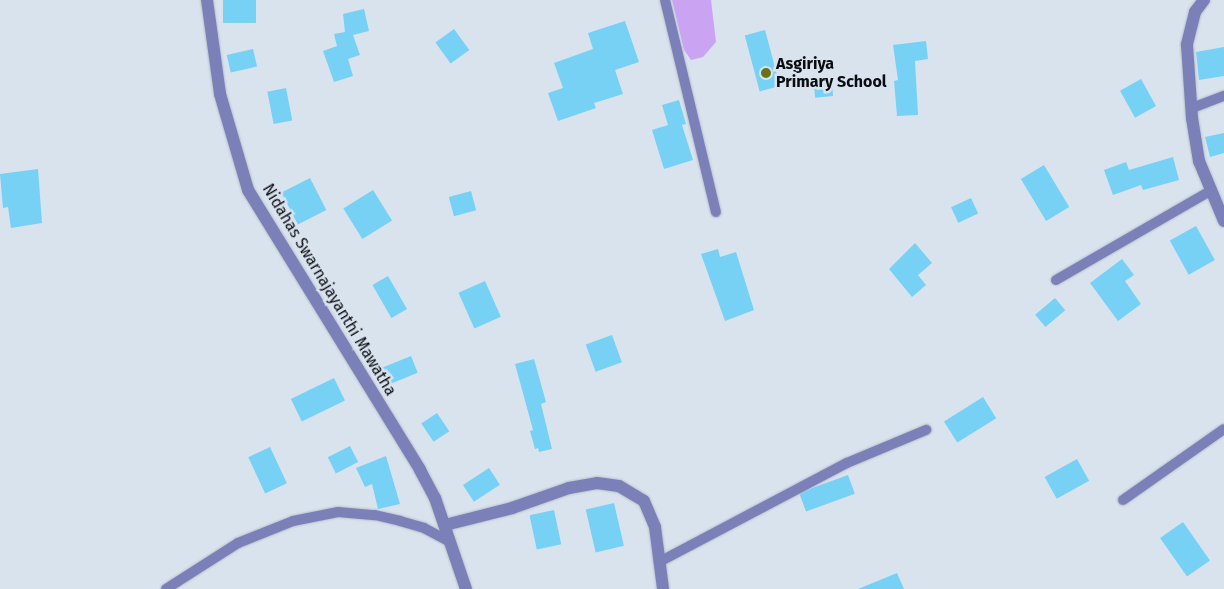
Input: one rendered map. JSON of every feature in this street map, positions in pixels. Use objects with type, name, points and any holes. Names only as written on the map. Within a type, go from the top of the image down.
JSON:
[{"type":"street","name":"Nidahas Swarnajayanthi Mawatha","points":[[207,0],[220,94],[248,190],[420,470],[444,525],[466,589]]},
{"type":"street","points":[[1204,0],[1195,12],[1187,46],[1192,108],[1199,161],[1224,221]]},
{"type":"street","points":[[444,525],[512,508],[570,488],[597,483],[612,485],[631,491],[644,501],[655,527],[663,589]]},
{"type":"lane","points":[[665,0],[716,212]]},
{"type":"lane","points":[[1192,108],[1224,96]]},
{"type":"lane","points":[[1056,280],[1210,191]]},
{"type":"lane","points":[[1123,500],[1224,429]]},
{"type":"lane","points":[[659,562],[847,463],[926,430]]},
{"type":"lane","points":[[166,589],[238,543],[293,521],[338,512],[375,515],[400,521],[450,542]]},
{"type":"shaded area","points":[[672,0],[711,0],[716,42],[703,57],[691,60],[684,50]]},
{"type":"building","points":[[223,0],[256,0],[256,23],[223,23]]},
{"type":"building","points":[[364,9],[369,31],[353,35],[360,55],[348,59],[353,76],[334,82],[323,51],[337,46],[334,34],[345,32],[343,14]]},
{"type":"building","points":[[625,21],[639,62],[615,70],[623,94],[594,103],[596,108],[558,121],[548,93],[563,88],[554,63],[593,49],[588,33]]},
{"type":"building","points":[[454,29],[469,50],[451,64],[435,43]]},
{"type":"building","points":[[765,30],[780,86],[760,91],[745,35]]},
{"type":"building","points":[[926,41],[928,59],[915,61],[918,115],[897,116],[894,81],[898,80],[893,45]]},
{"type":"building","points":[[1224,47],[1224,76],[1199,80],[1196,52]]},
{"type":"building","points":[[253,49],[257,67],[231,73],[227,55]]},
{"type":"building","points":[[831,76],[833,96],[815,98],[813,78]]},
{"type":"building","points":[[1141,79],[1156,106],[1135,118],[1120,91]]},
{"type":"building","points":[[286,88],[292,120],[274,124],[267,92]]},
{"type":"building","points":[[679,100],[686,124],[682,125],[693,160],[664,169],[652,130],[668,125],[662,105]]},
{"type":"building","points":[[1224,133],[1224,153],[1210,157],[1205,137]]},
{"type":"building","points":[[1173,157],[1179,180],[1143,190],[1141,185],[1113,195],[1104,170],[1126,162],[1129,170]]},
{"type":"building","points":[[1044,165],[1069,207],[1046,221],[1021,179]]},
{"type":"building","points":[[38,169],[42,223],[11,228],[8,207],[3,208],[0,174]]},
{"type":"building","points":[[310,178],[326,210],[298,225],[281,193]]},
{"type":"building","points":[[373,190],[392,221],[362,239],[343,209]]},
{"type":"building","points":[[471,191],[476,210],[454,216],[449,197]]},
{"type":"building","points":[[971,198],[978,213],[958,223],[951,207]]},
{"type":"building","points":[[1196,226],[1215,260],[1189,275],[1170,241]]},
{"type":"building","points":[[915,243],[932,263],[918,275],[926,285],[912,297],[889,269]]},
{"type":"building","points":[[718,249],[720,257],[736,252],[754,310],[725,321],[701,254]]},
{"type":"building","points":[[1122,259],[1134,275],[1125,281],[1141,304],[1118,321],[1090,283]]},
{"type":"building","points":[[388,276],[407,309],[391,318],[372,285]]},
{"type":"building","points":[[485,281],[501,317],[474,328],[459,293]]},
{"type":"building","points":[[1055,298],[1065,310],[1045,327],[1035,315]]},
{"type":"building","points":[[612,335],[622,362],[596,372],[586,345]]},
{"type":"building","points":[[411,356],[418,373],[384,386],[378,369]]},
{"type":"building","points":[[534,359],[546,402],[541,404],[552,449],[539,452],[538,448],[535,449],[530,431],[533,430],[515,364]]},
{"type":"building","points":[[334,378],[345,400],[302,422],[291,399]]},
{"type":"building","points":[[983,397],[996,418],[957,443],[944,421]]},
{"type":"building","points":[[437,413],[449,431],[434,442],[421,424]]},
{"type":"building","points":[[350,446],[358,462],[336,473],[328,457]]},
{"type":"building","points":[[270,447],[287,483],[265,493],[248,457]]},
{"type":"building","points":[[386,456],[400,504],[378,509],[372,484],[365,487],[356,468]]},
{"type":"building","points":[[1077,459],[1089,481],[1057,499],[1045,477]]},
{"type":"building","points":[[489,468],[500,485],[474,502],[463,485]]},
{"type":"building","points":[[848,475],[855,494],[806,512],[799,493]]},
{"type":"building","points":[[614,503],[624,546],[596,552],[586,510]]},
{"type":"building","points":[[554,510],[561,544],[537,549],[530,515]]},
{"type":"building","points":[[1183,522],[1210,561],[1187,577],[1160,538]]},
{"type":"building","points":[[897,573],[904,589],[858,589]]},
{"type":"place","name":"Asgiriya Primary School","points":[[766,73]]}]
